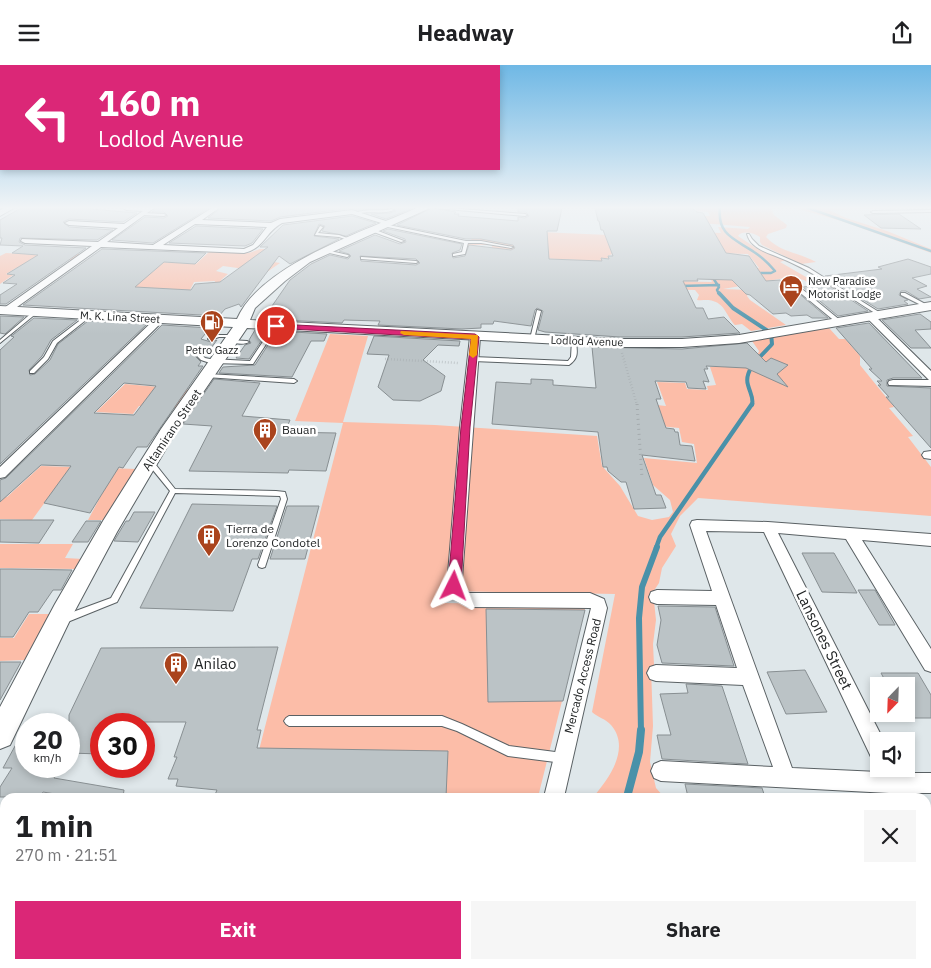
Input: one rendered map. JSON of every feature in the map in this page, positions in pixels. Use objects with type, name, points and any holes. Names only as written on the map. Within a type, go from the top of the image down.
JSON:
[{"type":"main road","name":"Altamirano Street","points":[[0,735],[106,534],[209,362],[238,336],[250,305],[301,263],[326,251]]},
{"type":"main road","points":[[189,322],[214,317],[250,305]]},
{"type":"main road","name":"Lodlod Avenue","points":[[238,336],[276,326],[620,343],[705,342],[781,332],[930,306]]},
{"type":"main road","name":"M. K. Lina Street","points":[[4,310],[189,322],[238,336]]},
{"type":"street","points":[[4,310],[92,250]]},
{"type":"street","points":[[232,250],[250,250]]},
{"type":"street","points":[[875,315],[931,377]]},
{"type":"street","points":[[0,475],[159,320]]},
{"type":"street","points":[[472,361],[475,337]]},
{"type":"street","name":"Mercado Access Road","points":[[472,361],[454,579],[456,592],[460,597],[468,601],[590,600],[598,603],[599,608],[555,793]]},
{"type":"street","points":[[893,383],[931,383]]},
{"type":"street","points":[[786,777],[749,677],[697,525],[768,527],[931,540]]},
{"type":"street","name":"Lansones Street","points":[[768,527],[870,734]]},
{"type":"street","points":[[851,535],[931,664]]},
{"type":"street","points":[[657,597],[722,598]]},
{"type":"street","points":[[656,673],[749,677]]},
{"type":"street","points":[[661,771],[895,783],[931,783]]},
{"type":"lane","points":[[454,255],[464,253],[465,250]]},
{"type":"lane","points":[[766,250],[798,264],[875,315]]},
{"type":"lane","points":[[326,251],[347,257]]},
{"type":"lane","points":[[362,258],[416,263]]},
{"type":"lane","points":[[800,290],[839,322]]},
{"type":"lane","points":[[904,294],[930,306]]},
{"type":"lane","points":[[532,339],[539,311]]},
{"type":"lane","points":[[0,343],[36,312]]},
{"type":"lane","points":[[32,372],[46,358],[54,344],[89,315]]},
{"type":"lane","points":[[209,362],[250,363],[276,326]]},
{"type":"lane","points":[[210,339],[218,336],[238,336]]},
{"type":"lane","points":[[472,361],[569,363],[574,357],[574,341]]},
{"type":"lane","points":[[209,362],[294,381]]},
{"type":"lane","points":[[150,461],[173,491]]},
{"type":"lane","points":[[173,491],[276,493],[283,495],[284,499],[262,565]]},
{"type":"lane","points":[[58,622],[114,600],[173,491]]},
{"type":"lane","points":[[289,721],[442,721],[459,727],[508,751],[563,759]]},
{"type":"path","points":[[620,343],[627,375],[638,407],[642,478]]},
{"type":"path","points":[[385,359],[472,361]]},
{"type":"shaded area","points":[[257,250],[273,250],[281,256],[275,257],[274,262],[280,263],[267,272],[223,266],[216,271],[228,274],[221,280],[228,290],[214,288],[215,281],[194,282],[190,290],[173,291],[172,289],[151,288],[143,294],[102,272],[153,272],[160,262],[196,264],[210,251],[249,253]]},
{"type":"shaded area","points":[[515,250],[611,250],[612,254],[608,256],[609,258],[601,258],[602,261],[535,258]]},
{"type":"shaded area","points":[[712,250],[761,250],[786,260],[780,262],[806,277],[815,276],[840,292],[823,294],[804,280],[790,277],[723,289],[749,290],[747,296],[750,300],[786,325],[751,331],[742,324],[735,325],[717,303],[709,300],[697,300],[699,295],[695,290],[647,289],[656,281],[712,282],[705,267],[759,268],[748,254],[714,253]]},
{"type":"shaded area","points":[[773,250],[787,250],[816,262],[801,264]]},
{"type":"shaded area","points":[[49,252],[80,254],[71,260],[38,259],[24,269],[16,268],[6,274],[13,275],[0,284],[0,256],[6,253],[44,255]]},
{"type":"shaded area","points":[[829,328],[839,339],[845,339],[860,356],[860,365],[894,407],[889,408],[913,436],[908,437],[931,467],[931,516],[698,498],[680,516],[671,534],[676,546],[662,568],[659,583],[653,592],[656,620],[653,644],[654,665],[651,667],[653,726],[650,762],[656,788],[660,793],[596,793],[616,763],[619,743],[617,734],[611,725],[592,712],[615,594],[445,591],[444,603],[586,605],[539,793],[248,793],[343,423],[295,421],[330,334],[368,336],[343,422],[435,425],[597,436],[602,466],[620,486],[638,516],[652,520],[669,517],[673,512],[670,500],[653,485],[644,458],[697,463],[694,444],[682,442],[679,428],[640,424],[638,403],[666,406],[657,382],[685,383],[687,389],[708,390],[707,386],[716,385],[710,367],[744,367],[757,356],[759,351],[752,341]]},
{"type":"shaded area","points":[[125,384],[191,390],[177,408],[139,406],[133,414],[96,412]]},
{"type":"shaded area","points":[[41,466],[137,469],[106,520],[88,520],[103,492],[76,487],[56,487],[32,520],[0,519],[0,495],[7,497]]},
{"type":"shaded area","points":[[0,544],[73,544],[65,558],[83,559],[77,569],[0,568]]},
{"type":"shaded area","points":[[29,614],[51,614],[25,660],[0,661],[0,638],[14,638]]},
{"type":"building","points":[[16,250],[83,250],[6,304],[0,304],[0,295],[17,284],[3,283],[15,275],[7,274],[38,255],[12,253]]},
{"type":"building","points":[[100,250],[206,253],[195,264],[164,262],[135,287],[191,290],[195,284],[220,282],[264,250],[317,250],[290,264],[279,256],[241,307],[239,304],[225,309],[219,316],[23,305]]},
{"type":"building","points":[[341,250],[460,250],[452,253],[453,258],[465,256],[467,250],[548,250],[549,259],[602,261],[601,258],[609,259],[608,256],[613,256],[611,250],[724,250],[726,253],[749,256],[766,281],[780,280],[792,289],[796,288],[797,292],[828,318],[812,318],[807,315],[791,316],[786,313],[773,314],[750,295],[746,294],[732,280],[697,279],[698,281],[683,281],[696,308],[703,308],[708,319],[724,317],[740,333],[682,337],[620,337],[545,332],[538,330],[543,311],[537,308],[531,326],[494,321],[493,324],[481,324],[481,328],[462,329],[378,325],[380,321],[344,320],[342,323],[263,319],[290,280],[311,264],[330,255],[348,259],[351,256],[339,251]],"holes":[[[360,256],[416,259],[420,263],[416,265],[361,261]]]},
{"type":"building","points":[[908,259],[931,267],[931,274],[912,278],[927,286],[917,289],[931,297],[919,299],[906,291],[901,291],[899,295],[908,300],[904,301],[908,304],[878,309],[825,276],[882,269],[878,267]]},
{"type":"building","points":[[827,284],[868,311],[838,316],[803,287]]},
{"type":"building","points":[[920,314],[931,322],[931,329],[915,330],[931,348],[911,348],[882,320]]},
{"type":"building","points":[[0,316],[24,317],[5,334],[0,333]]},
{"type":"building","points":[[34,318],[77,320],[51,340],[42,356],[29,370],[30,375],[35,374],[50,360],[58,344],[88,321],[147,324],[0,464],[0,350],[14,337],[11,336]]},
{"type":"building","points":[[869,323],[922,378],[893,378],[887,380],[887,386],[931,388],[931,448],[886,397],[889,397],[878,385],[881,385],[877,381],[882,381],[869,369],[872,369],[836,328]]},
{"type":"building","points":[[162,325],[210,328],[201,339],[211,342],[217,340],[205,356],[205,348],[198,349],[195,356],[201,362],[198,366],[203,366],[147,447],[137,447],[123,468],[119,467],[90,513],[44,503],[71,466],[41,465],[0,502],[0,480],[6,478]],"holes":[[[124,383],[156,386],[134,415],[94,413]]]},
{"type":"building","points":[[255,330],[268,331],[249,359],[236,358],[245,345],[251,343],[249,340]]},
{"type":"building","points":[[277,331],[327,334],[324,341],[311,341],[292,377],[219,373],[223,367],[255,365]]},
{"type":"building","points":[[374,336],[460,341],[459,346],[438,345],[423,360],[445,376],[441,391],[420,401],[393,400],[378,387],[389,355],[367,354]]},
{"type":"building","points":[[747,343],[766,362],[771,358],[788,365],[777,374],[788,387],[746,368],[706,366],[708,369],[704,369],[709,382],[703,381],[706,389],[688,388],[686,382],[655,381],[661,399],[656,399],[666,428],[674,429],[675,432],[678,432],[680,445],[692,446],[695,461],[642,455],[656,495],[661,495],[666,508],[634,509],[626,482],[621,482],[608,471],[607,467],[603,467],[598,432],[492,424],[496,382],[531,384],[531,379],[553,380],[553,385],[596,388],[592,347],[682,349]]},
{"type":"building","name":"Bauan","points":[[214,379],[260,383],[242,416],[290,420],[285,432],[336,433],[326,471],[289,470],[288,473],[189,471],[212,426],[183,424]]},
{"type":"building","name":"Tierra de Lorenzo Condotel","points":[[192,504],[277,506],[258,559],[252,559],[233,611],[140,608]]},
{"type":"building","points":[[287,506],[319,506],[305,559],[270,559]]},
{"type":"building","points":[[134,512],[155,512],[138,542],[114,541],[126,521],[129,521]]},
{"type":"building","points":[[0,520],[54,520],[39,543],[0,542]]},
{"type":"building","points":[[86,521],[101,521],[88,542],[72,542]]},
{"type":"building","points":[[802,553],[834,553],[857,593],[822,592]]},
{"type":"building","points":[[0,569],[72,570],[61,590],[53,590],[38,612],[29,612],[13,637],[0,637]]},
{"type":"building","points":[[858,590],[875,590],[895,625],[879,625]]},
{"type":"building","points":[[658,606],[715,607],[734,666],[662,663],[657,645],[661,620]]},
{"type":"building","points":[[486,609],[585,610],[563,701],[488,702]]},
{"type":"building","points":[[278,647],[257,730],[261,730],[257,748],[448,751],[446,793],[216,793],[217,790],[176,786],[178,779],[168,779],[177,757],[174,757],[186,722],[155,722],[155,713],[90,713],[90,754],[80,753],[80,713],[70,713],[101,648]]},
{"type":"building","points":[[0,662],[21,662],[0,700]]},
{"type":"building","points":[[805,670],[827,712],[786,714],[767,672]]},
{"type":"building","points":[[881,673],[918,673],[931,695],[931,718],[915,718],[915,677],[883,677]]},
{"type":"building","points":[[686,684],[722,686],[748,764],[662,759],[657,735],[671,735],[660,694],[688,693]]},
{"type":"building","points":[[15,746],[15,778],[54,778],[124,790],[124,793],[0,793],[0,787],[12,768],[3,768]]},
{"type":"building","points":[[685,784],[762,788],[764,793],[687,793]]},
{"type":"waterway","points":[[751,250],[775,271],[771,273],[754,273]]},
{"type":"waterway","points":[[711,275],[718,285]]},
{"type":"waterway","points":[[680,286],[718,285]]},
{"type":"waterway","points":[[718,285],[719,294]]},
{"type":"waterway","points":[[719,293],[733,308],[771,333],[772,344],[748,373],[747,379],[752,404]]},
{"type":"waterway","points":[[656,548],[660,537],[752,404]]},
{"type":"waterway","points":[[641,730],[639,618],[642,587],[657,547]]},
{"type":"waterway","points":[[628,793],[639,752],[641,730]]},
{"type":"slow traffic","points":[[404,333],[475,337],[473,355]]},
{"type":"place","name":"New Paradise Motorist Lodge","points":[[791,308]]},
{"type":"place","name":"Petro Gazz","points":[[212,343]]},
{"type":"place","name":"Bauan","points":[[265,451]]},
{"type":"place","name":"Tierra de Lorenzo Condotel","points":[[209,557]]},
{"type":"place","name":"Anilao","points":[[176,685]]},
{"type":"route","points":[[276,326],[475,337],[454,586]]}]
